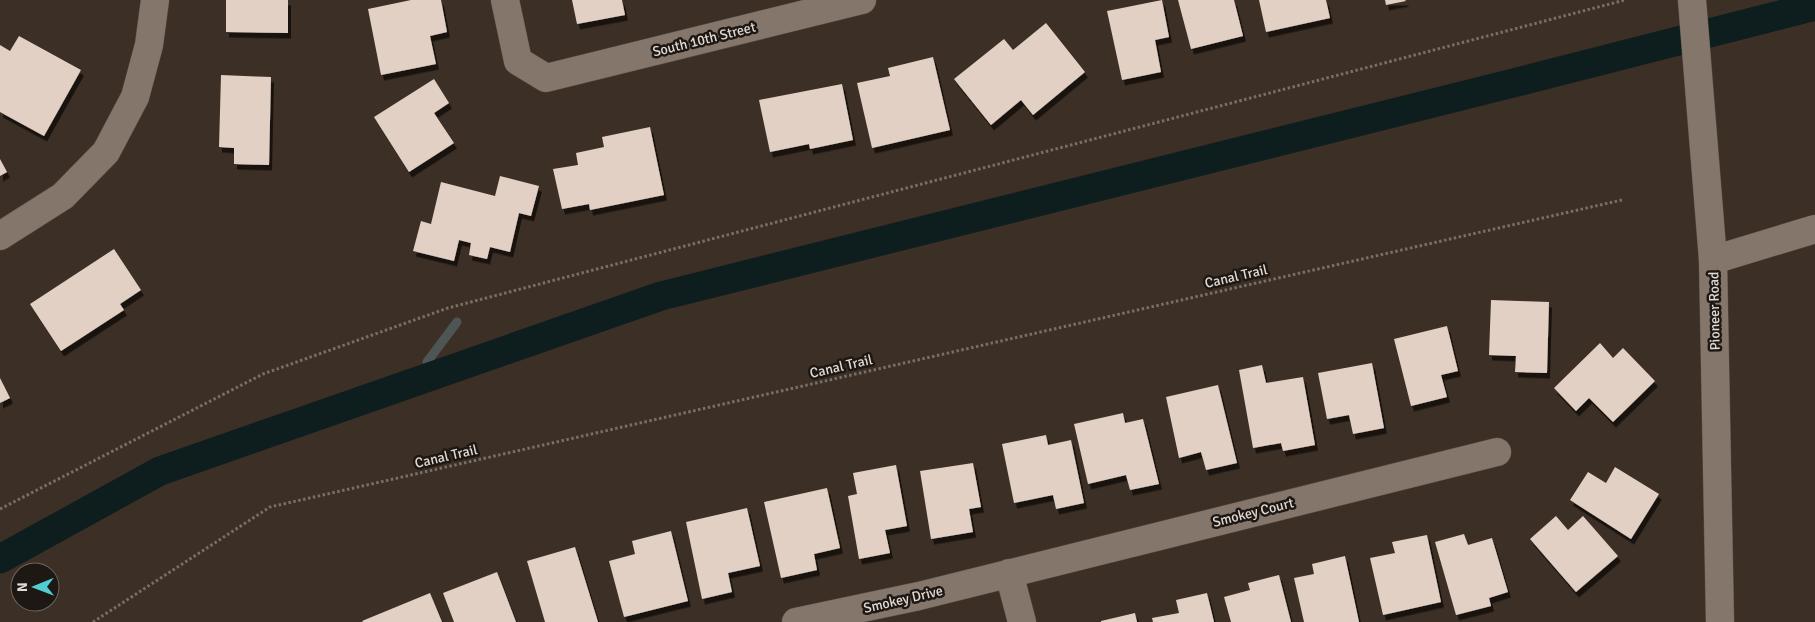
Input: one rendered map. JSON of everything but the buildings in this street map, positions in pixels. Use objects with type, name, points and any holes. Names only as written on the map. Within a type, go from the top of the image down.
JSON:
[{"type":"street","points":[[0,236],[63,196],[106,152],[135,97],[149,45],[155,0]]},
{"type":"street","name":"South 10th Street","points":[[505,0],[518,61],[546,78],[862,0]]},
{"type":"street","name":"Pioneer Road","points":[[1692,0],[1714,260],[1720,622]]},
{"type":"street","points":[[1714,260],[1815,229]]},
{"type":"street","name":"Smokey Court","points":[[1009,572],[1497,452]]},
{"type":"street","points":[[1009,572],[1022,622]]},
{"type":"street","name":"Smokey Drive","points":[[796,622],[919,596],[1009,572]]},
{"type":"path","points":[[0,509],[263,374],[448,308],[1625,0]]},
{"type":"path","name":"Canal Trail","points":[[93,622],[270,507],[1622,200]]},
{"type":"waterway","points":[[0,559],[160,471],[661,296],[1815,6]]},
{"type":"waterway","points":[[427,362],[457,322]]}]
